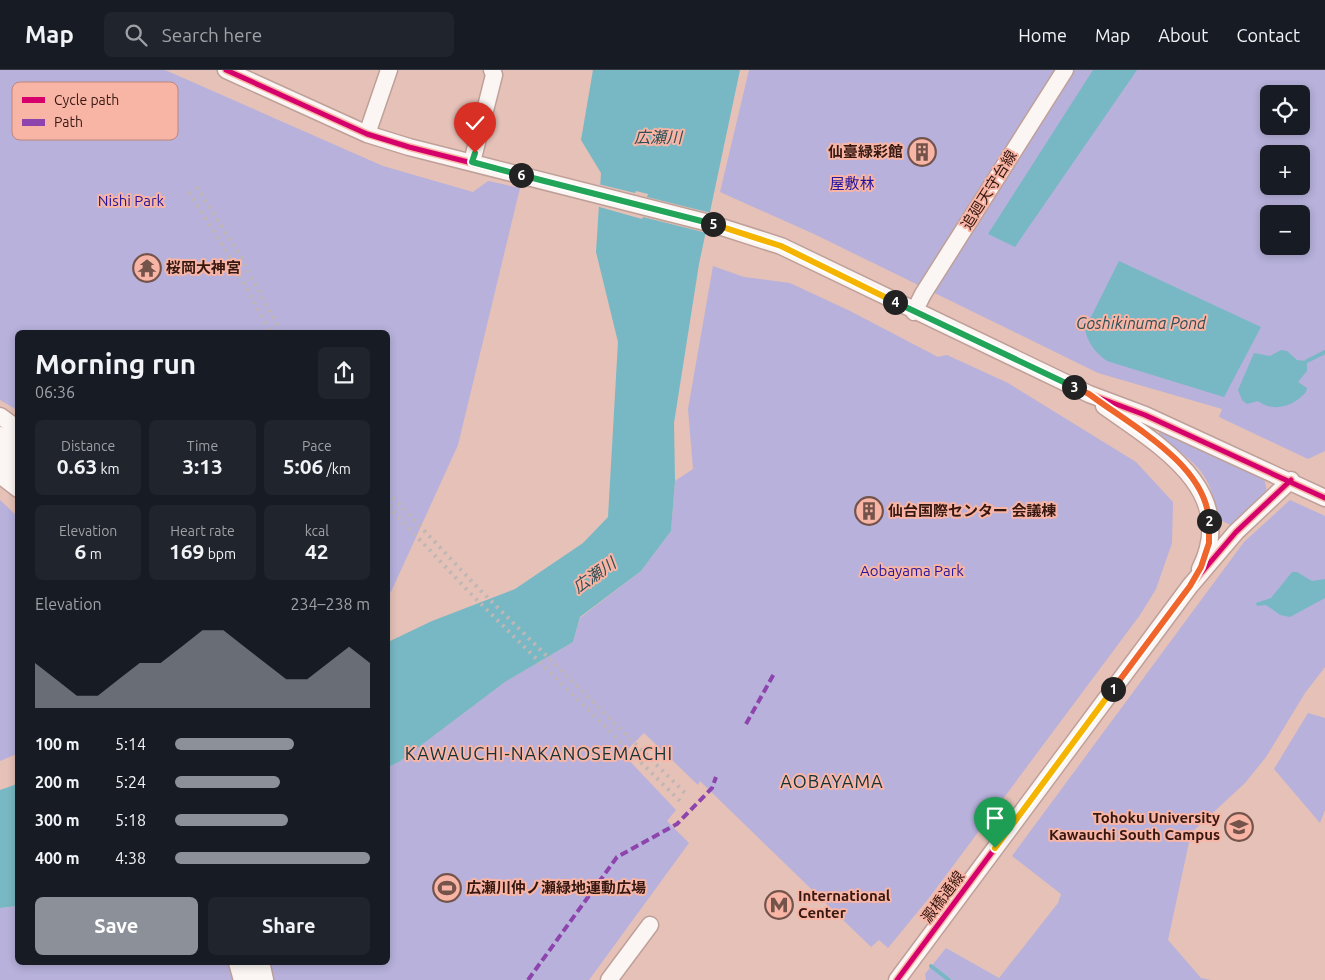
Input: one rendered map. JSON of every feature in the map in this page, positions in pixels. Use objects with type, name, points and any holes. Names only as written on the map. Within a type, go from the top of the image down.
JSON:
[{"type":"highway","points":[[0,438],[15,449]]},
{"type":"highway","points":[[0,458],[15,469]]},
{"type":"highway","points":[[241,965],[245,980]]},
{"type":"highway","points":[[260,965],[263,980]]},
{"type":"street","points":[[226,70],[253,76],[367,134],[709,223],[781,246],[914,312],[1089,394],[1145,415],[1291,480],[1325,498]]},
{"type":"street","points":[[367,134],[389,70]]},
{"type":"street","points":[[478,164],[494,75],[492,70]]},
{"type":"street","name":"追廻天守台線","points":[[914,312],[1065,70]]},
{"type":"street","points":[[1089,394],[1175,458],[1185,467],[1204,495],[1209,515],[1209,543],[1201,567],[1190,586]]},
{"type":"street","points":[[0,416],[15,427]]},
{"type":"street","points":[[0,475],[15,488]]},
{"type":"street","name":"澱橋通線","points":[[897,980],[1190,586],[1236,532],[1291,480]]},
{"type":"street","points":[[609,980],[650,925]]},
{"type":"street","points":[[234,965],[238,980]]},
{"type":"green space","name":"Nishi Park","points":[[0,70],[165,70],[383,166],[473,192],[488,181],[520,188],[458,445],[390,593],[390,330],[15,330],[15,409],[0,400]]},
{"type":"green space","name":"屋敷林","points":[[749,70],[1325,70],[1325,451],[1308,459],[1219,417],[1222,409],[1098,373],[814,234],[720,192]]},
{"type":"green space","name":"Aobayama Park","points":[[713,266],[744,277],[790,283],[850,311],[938,357],[947,355],[1008,383],[1136,462],[1173,502],[1172,543],[1156,589],[1140,615],[929,898],[888,948],[879,940],[871,947],[700,781],[698,785],[644,733],[623,754],[676,810],[667,821],[689,843],[589,980],[0,980],[0,908],[15,906],[15,965],[390,965],[390,766],[399,762],[505,682],[573,642],[580,618],[641,571],[671,531],[675,481],[693,469],[688,409]]},
{"type":"green space","points":[[1160,431],[1261,478],[1265,482],[1267,493],[1233,526],[1218,519],[1215,503],[1206,479],[1191,461],[1158,435]]},
{"type":"green space","points":[[0,500],[15,514],[15,755],[0,761]]},
{"type":"green space","points":[[1290,500],[1325,516],[1325,667],[1305,693],[1266,757],[1245,783],[1191,833],[1168,940],[1201,978],[1211,980],[926,980],[925,974],[946,948],[999,978],[1058,903],[1061,894],[1012,856],[1244,542]]},
{"type":"green space","points":[[1308,713],[1325,718],[1325,810],[1320,823],[1274,769]]},
{"type":"water","name":"広瀬川","points":[[593,70],[740,70],[699,264],[674,423],[675,481],[671,531],[641,571],[580,617],[573,642],[505,682],[399,762],[390,766],[390,641],[432,621],[515,589],[583,543],[608,517],[618,342],[596,252],[601,173],[581,140]]},
{"type":"water","points":[[1093,70],[1137,70],[1015,247],[988,234]]},
{"type":"water","name":"Goshikinuma Pond","points":[[1119,261],[1261,327],[1224,397],[1107,361],[1093,347],[1085,329]]},
{"type":"water","points":[[1281,350],[1287,351],[1297,360],[1307,361],[1307,371],[1298,382],[1307,388],[1306,392],[1296,401],[1284,406],[1271,407],[1258,401],[1247,404],[1242,400],[1238,390],[1254,353],[1270,356]]},
{"type":"water","points":[[1292,572],[1297,572],[1312,581],[1325,579],[1325,598],[1290,617],[1280,615],[1266,605],[1257,606],[1256,603],[1271,598]]},
{"type":"water","points":[[15,785],[15,906],[0,908],[0,790]]},
{"type":"pier","points":[[598,184],[635,193],[636,191],[648,194],[647,197],[711,213],[707,233],[643,217],[642,219],[596,206]]},
{"type":"waterway","points":[[1307,361],[1325,352]]},
{"type":"waterway","points":[[931,966],[949,980]]},
{"type":"railway","points":[[197,187],[239,254],[280,330]]},
{"type":"railway","points":[[189,192],[231,259],[269,330]]},
{"type":"railway","points":[[390,494],[479,589],[688,796]]},
{"type":"railway","points":[[390,508],[472,595],[681,802]]},
{"type":"marked path","points":[[746,724],[775,672]]},
{"type":"marked path","points":[[528,980],[617,857],[677,824],[712,788],[716,777]]},
{"type":"cycle path","points":[[226,70],[367,134],[409,147],[709,223],[781,246],[1089,394],[1145,415],[1325,498]]},
{"type":"cycle path","points":[[897,980],[1190,586],[1236,532],[1291,480]]},
{"type":"place","name":"仙臺緑彩館","points":[[922,152]]},
{"type":"place","name":"桜岡大神宮","points":[[147,268]]},
{"type":"place","name":"仙台国際センター 会議棟","points":[[869,511]]},
{"type":"place","name":"Tohoku University Kawauchi South Campus","points":[[1239,827]]},
{"type":"place","name":"広瀬川仲ノ瀬緑地運動広場","points":[[447,888]]},
{"type":"place","name":"International Center","points":[[779,905]]},
{"type":"district","name":"KAWAUCHI-NAKANOSEMACHI","points":[[539,754]]},
{"type":"district","name":"AOBAYAMA","points":[[832,782]]},
{"type":"route","points":[[475,153],[472,162],[709,223],[781,246],[914,312],[1089,394],[1175,458],[1196,481],[1204,495],[1209,515],[1210,530],[1209,543],[1201,567],[1190,586],[995,848]]}]
